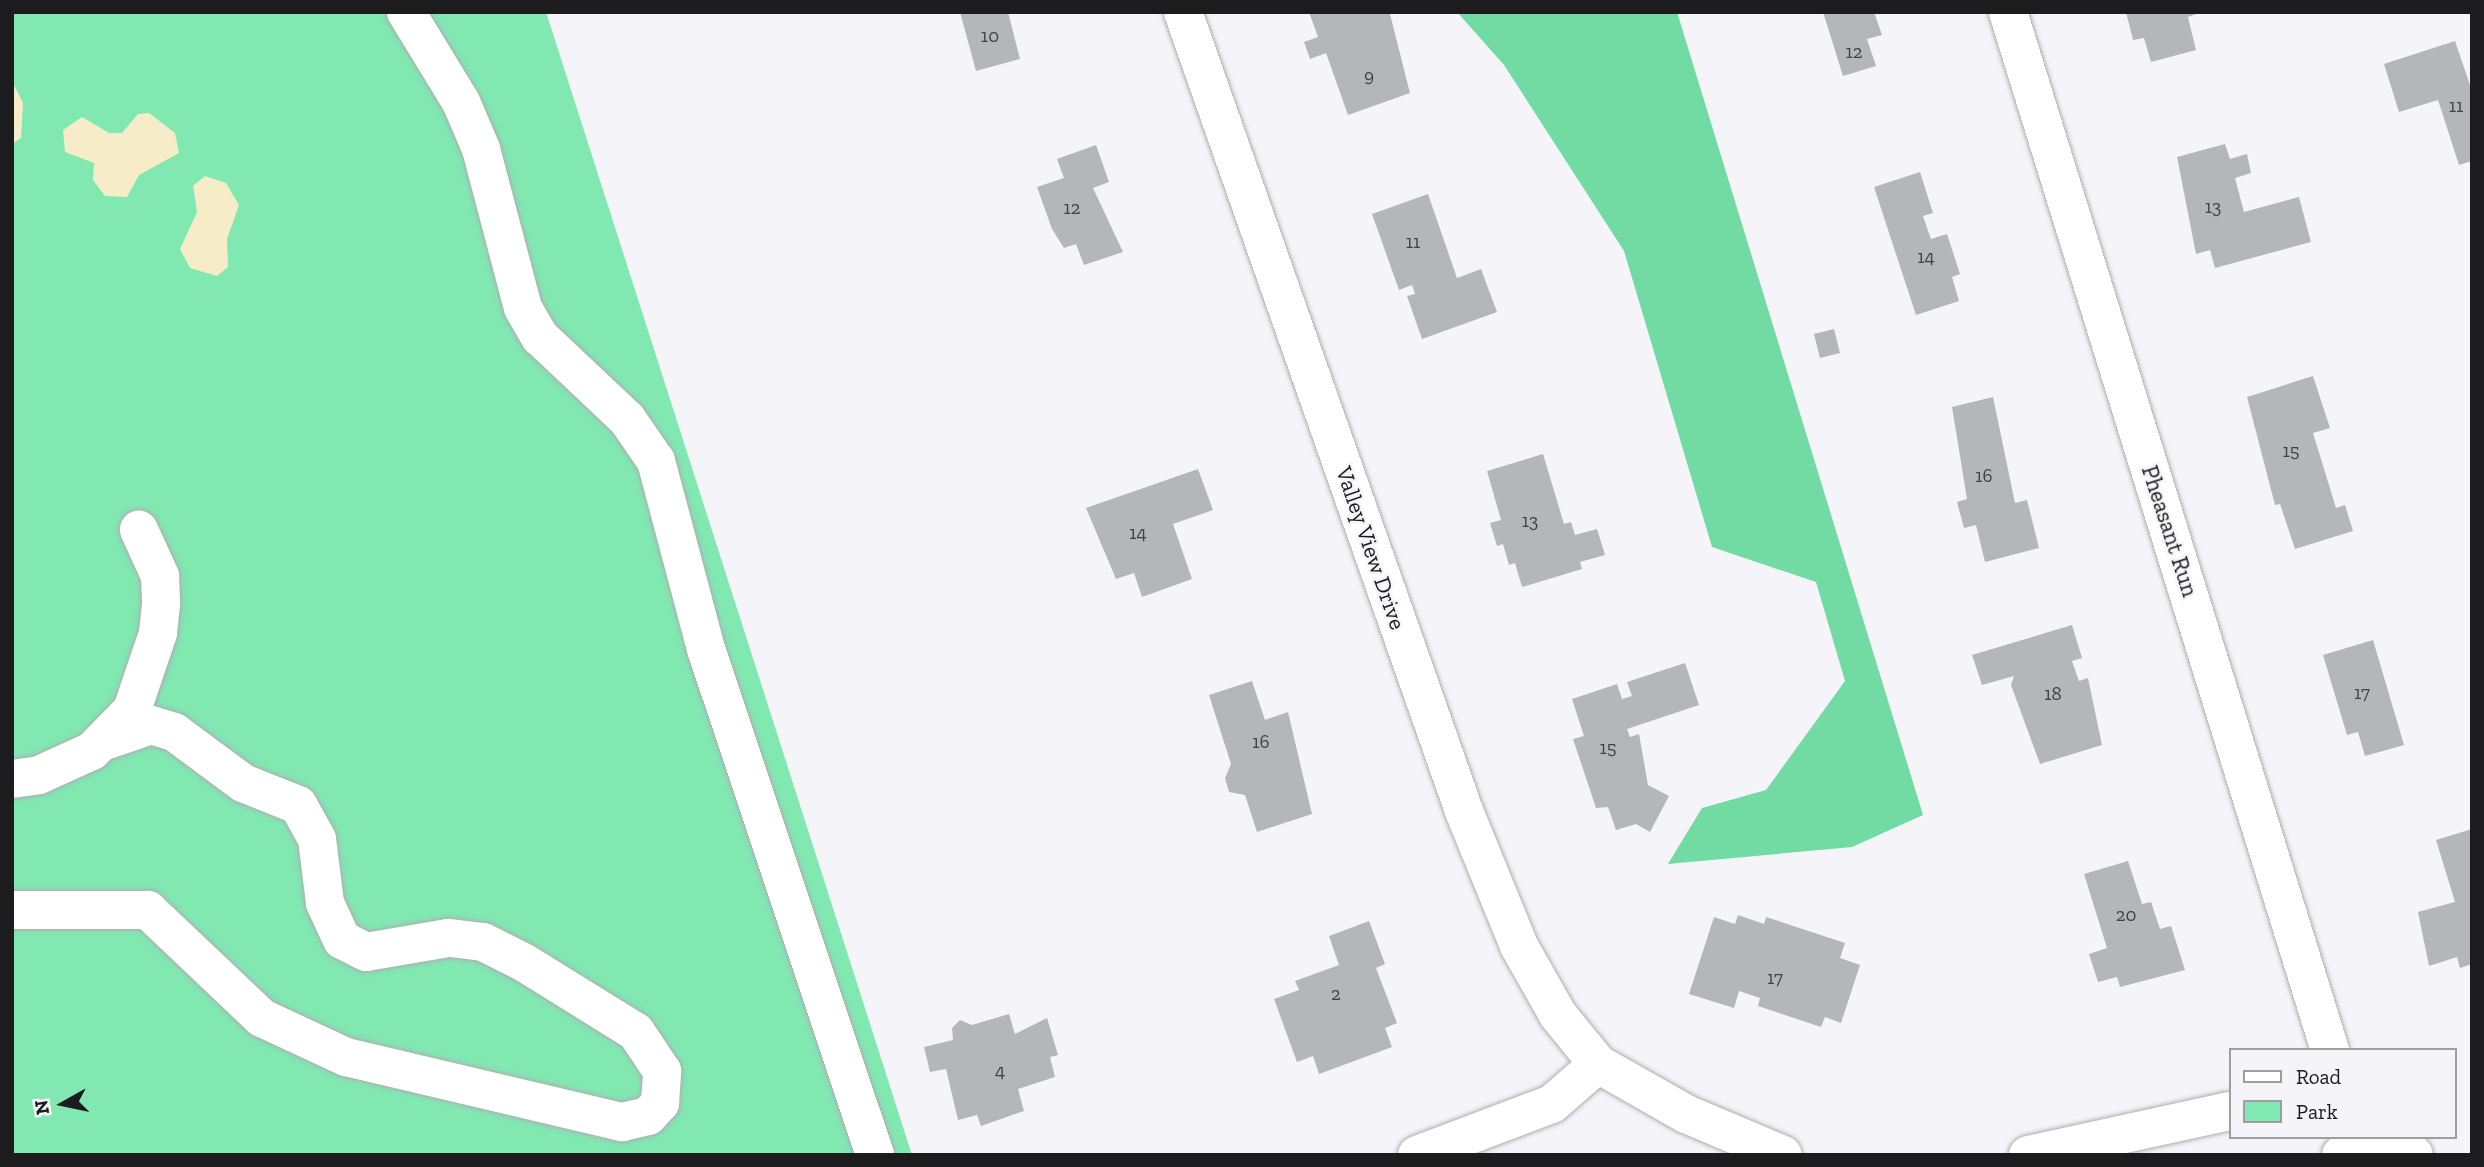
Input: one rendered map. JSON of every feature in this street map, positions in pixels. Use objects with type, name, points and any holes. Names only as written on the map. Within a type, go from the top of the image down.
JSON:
[{"type":"street","points":[[406,12],[461,102],[481,149],[523,308],[540,337],[627,419],[656,461],[706,649],[875,1155]]},
{"type":"street","name":"Valley View Drive","points":[[1182,12],[1464,811],[1519,946],[1558,1015],[1598,1064]]},
{"type":"street","name":"Pheasant Run","points":[[2007,12],[2329,1048]]},
{"type":"street","points":[[108,740],[132,710],[158,633],[160,576],[139,530]]},
{"type":"street","points":[[12,779],[67,765],[108,740],[150,725],[174,732],[243,783],[298,805],[317,839],[325,903],[342,940],[366,952],[447,938],[484,942],[580,993],[636,1032],[662,1071],[660,1103],[648,1116],[622,1122],[346,1057],[262,1018],[148,910],[12,910]]},
{"type":"street","points":[[1418,1155],[1552,1104],[1598,1064],[1686,1114],[1783,1155]]},
{"type":"street","points":[[2028,1155],[2228,1111]]},
{"type":"street","points":[[2352,1146],[2379,1142],[2414,1155]]},
{"type":"green space","points":[[12,12],[546,12],[912,1155],[12,1155]]},
{"type":"green space","points":[[1457,12],[1677,12],[1923,815],[1852,847],[1668,864],[1702,808],[1766,790],[1845,681],[1816,582],[1712,547],[1624,251],[1504,65]]},
{"type":"sand","points":[[12,81],[23,103],[21,138],[12,144]]},
{"type":"sand","points":[[149,113],[175,133],[179,153],[139,175],[127,197],[105,196],[93,180],[94,163],[65,152],[63,130],[82,117],[109,133],[122,133],[138,114]]},
{"type":"sand","points":[[205,176],[226,183],[239,205],[227,239],[228,267],[217,276],[190,268],[180,249],[197,212],[193,186]]},
{"type":"building","points":[[960,12],[1008,12],[1020,59],[976,71]]},
{"type":"building","points":[[1309,12],[1390,14],[1410,93],[1348,115],[1326,53],[1310,59],[1304,42],[1318,37]]},
{"type":"building","points":[[1823,12],[1874,12],[1882,35],[1867,39],[1876,66],[1843,76]]},
{"type":"building","points":[[2126,12],[2202,12],[2188,17],[2196,50],[2151,62],[2144,38],[2133,40]]},
{"type":"building","points":[[2455,41],[2472,91],[2472,161],[2459,165],[2438,100],[2399,112],[2384,64]]},
{"type":"building","points":[[2225,144],[2230,159],[2247,154],[2251,173],[2235,178],[2244,212],[2299,197],[2311,242],[2215,268],[2210,250],[2196,254],[2177,157]]},
{"type":"building","points":[[1096,145],[1109,182],[1093,188],[1123,252],[1084,265],[1076,244],[1064,248],[1052,229],[1037,187],[1064,178],[1057,159]]},
{"type":"building","points":[[1920,172],[1933,213],[1923,216],[1931,239],[1947,234],[1960,274],[1952,277],[1959,301],[1916,315],[1874,187]]},
{"type":"building","points":[[1428,194],[1457,278],[1481,269],[1497,312],[1422,339],[1407,296],[1415,294],[1412,285],[1399,290],[1372,214]]},
{"type":"building","points":[[1834,329],[1840,353],[1820,358],[1814,334]]},
{"type":"building","points":[[2313,376],[2330,428],[2313,433],[2336,508],[2345,505],[2353,531],[2295,549],[2280,504],[2275,505],[2247,397]]},
{"type":"building","points":[[1993,397],[2015,503],[2027,500],[2039,548],[1985,562],[1976,525],[1964,528],[1957,502],[1967,499],[1952,407]]},
{"type":"building","points":[[1543,454],[1564,524],[1571,522],[1575,535],[1597,529],[1605,555],[1580,562],[1582,569],[1522,587],[1515,563],[1509,565],[1503,544],[1497,546],[1490,523],[1501,520],[1487,471]]},
{"type":"building","points":[[1198,469],[1213,510],[1173,524],[1192,579],[1142,597],[1134,573],[1116,579],[1086,508]]},
{"type":"building","points":[[2072,625],[2082,658],[2072,661],[2079,681],[2088,678],[2102,745],[2040,764],[2011,685],[2014,676],[1982,685],[1972,655]]},
{"type":"building","points":[[2373,640],[2404,745],[2365,756],[2358,732],[2347,735],[2323,655]]},
{"type":"building","points":[[1685,663],[1699,705],[1627,729],[1630,737],[1639,734],[1648,785],[1669,796],[1650,832],[1636,824],[1616,830],[1608,807],[1596,808],[1573,739],[1584,736],[1572,699],[1617,684],[1622,699],[1632,696],[1627,682]]},
{"type":"building","points":[[1252,681],[1265,720],[1288,712],[1312,814],[1257,832],[1245,795],[1229,792],[1225,778],[1231,764],[1209,695]]},
{"type":"building","points":[[2472,829],[2472,964],[2460,968],[2457,957],[2429,966],[2418,912],[2455,902],[2436,840]]},
{"type":"building","points":[[2128,861],[2142,904],[2151,902],[2160,929],[2171,926],[2185,970],[2120,987],[2117,977],[2098,982],[2089,954],[2107,948],[2084,874]]},
{"type":"building","points":[[1738,915],[1764,924],[1766,917],[1845,943],[1840,958],[1860,965],[1841,1023],[1825,1017],[1821,1027],[1758,1006],[1760,998],[1739,991],[1734,1008],[1689,994],[1714,917],[1735,924]]},
{"type":"building","points":[[1369,921],[1385,964],[1376,968],[1397,1023],[1385,1028],[1392,1047],[1319,1074],[1313,1056],[1297,1062],[1274,999],[1299,990],[1295,981],[1339,965],[1329,936]]},
{"type":"building","points":[[1009,1014],[1015,1034],[1047,1018],[1058,1055],[1050,1057],[1055,1077],[1018,1089],[1024,1111],[981,1126],[977,1115],[958,1120],[946,1069],[930,1072],[924,1047],[953,1040],[952,1028],[960,1020],[972,1025]]}]
